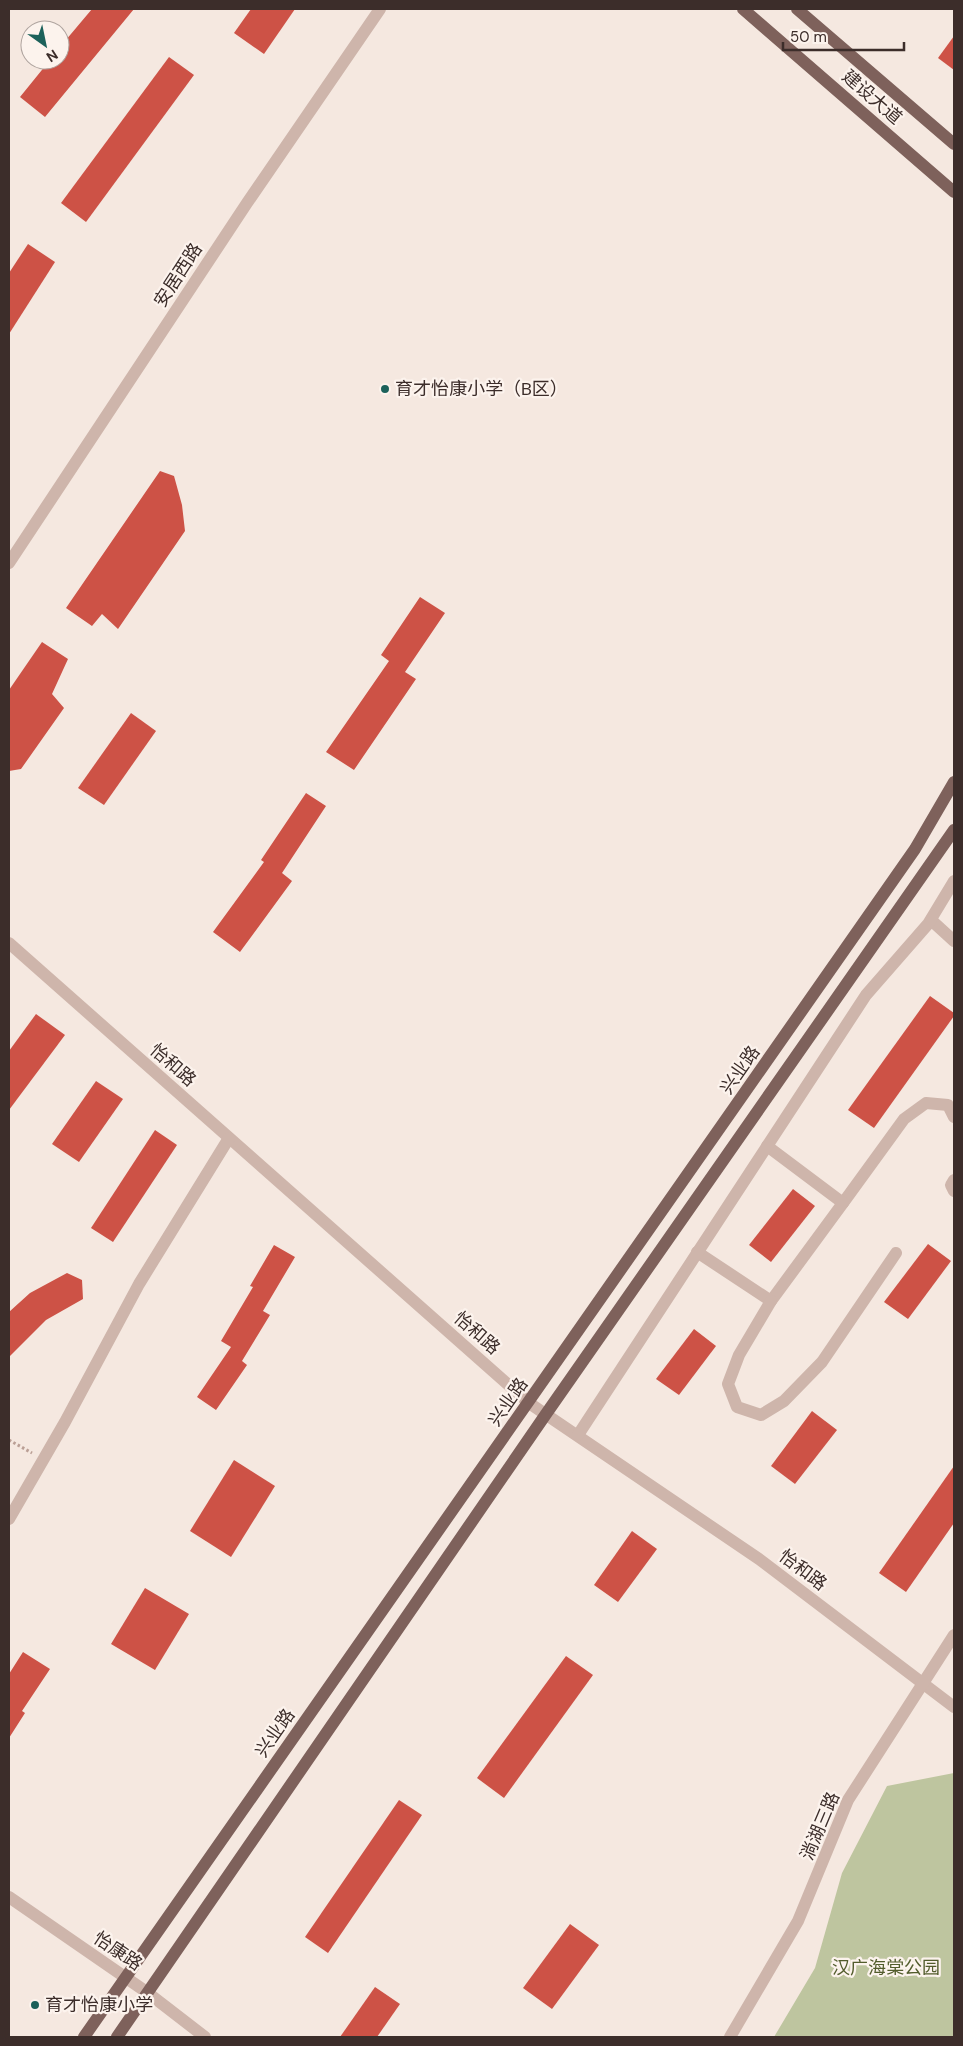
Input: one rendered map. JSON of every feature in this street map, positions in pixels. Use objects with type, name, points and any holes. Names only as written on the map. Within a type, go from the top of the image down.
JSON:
[{"type":"main road","name":"建设大道","points":[[743,9],[954,192]]},
{"type":"main road","name":"建设大道","points":[[797,9],[954,144]]},
{"type":"main road","name":"兴业路","points":[[84,2037],[915,849],[954,782]]},
{"type":"main road","points":[[118,2037],[546,1414],[954,830]]},
{"type":"street","name":"安居西路","points":[[9,563],[247,202],[380,9]]},
{"type":"street","points":[[578,1435],[866,995],[931,920],[954,881]]},
{"type":"street","points":[[931,920],[954,941]]},
{"type":"street","name":"怡和路","points":[[9,943],[529,1403],[758,1559],[954,1707]]},
{"type":"street","points":[[896,1253],[822,1362],[784,1400],[760,1415],[737,1407],[728,1384],[739,1355],[771,1301],[904,1120],[926,1103],[948,1105],[954,1117]]},
{"type":"street","points":[[9,1519],[140,1284],[229,1138]]},
{"type":"street","points":[[767,1146],[843,1203]]},
{"type":"street","points":[[954,1180],[951,1185],[954,1191]]},
{"type":"street","points":[[697,1252],[771,1301]]},
{"type":"street","name":"淌湖三路","points":[[730,2037],[798,1922],[848,1800],[954,1635]]},
{"type":"street","name":"怡康路","points":[[9,1897],[148,1993],[205,2037]]},
{"type":"path","points":[[9,1440],[43,1459]]},
{"type":"green space","name":"汉广海棠公园","points":[[954,1773],[954,2037],[774,2037],[815,1968],[842,1873],[887,1786]]},
{"type":"building","points":[[92,9],[134,9],[45,117],[20,97],[42,70],[70,70],[70,35]]},
{"type":"building","points":[[251,9],[295,9],[264,54],[234,33]]},
{"type":"building","points":[[954,36],[954,70],[938,58]]},
{"type":"building","points":[[169,57],[194,75],[86,222],[61,203]]},
{"type":"building","points":[[28,244],[55,262],[9,334],[9,273]]},
{"type":"building","points":[[160,471],[174,476],[182,505],[185,531],[118,629],[102,614],[92,626],[66,608]]},
{"type":"building","points":[[420,597],[445,613],[405,672],[416,679],[354,770],[326,752],[389,661],[381,655]]},
{"type":"building","points":[[42,642],[68,659],[52,694],[64,708],[21,769],[9,771],[9,690]]},
{"type":"building","points":[[131,713],[156,731],[104,805],[78,788]]},
{"type":"building","points":[[306,793],[326,806],[282,873],[292,881],[240,952],[213,932],[264,862],[261,860]]},
{"type":"building","points":[[930,996],[954,1013],[954,1016],[874,1128],[848,1110]]},
{"type":"building","points":[[36,1014],[65,1035],[9,1110],[9,1051]]},
{"type":"building","points":[[96,1081],[123,1099],[79,1162],[52,1144]]},
{"type":"building","points":[[155,1130],[177,1145],[113,1242],[91,1228]]},
{"type":"building","points":[[793,1189],[815,1206],[771,1262],[749,1245]]},
{"type":"building","points":[[928,1244],[951,1261],[908,1319],[884,1302]]},
{"type":"building","points":[[274,1245],[295,1257],[263,1311],[270,1315],[242,1361],[247,1365],[216,1410],[197,1397],[231,1347],[221,1341],[253,1287],[250,1286]]},
{"type":"building","points":[[67,1273],[82,1280],[83,1299],[46,1320],[9,1357],[9,1312],[30,1293]]},
{"type":"building","points":[[694,1329],[716,1346],[679,1395],[656,1379]]},
{"type":"building","points":[[812,1411],[837,1430],[795,1484],[771,1466]]},
{"type":"building","points":[[234,1460],[275,1486],[231,1557],[190,1531]]},
{"type":"building","points":[[954,1466],[954,1523],[906,1592],[879,1573]]},
{"type":"building","points":[[632,1531],[657,1549],[618,1602],[594,1585]]},
{"type":"building","points":[[145,1588],[189,1614],[155,1670],[111,1644]]},
{"type":"building","points":[[23,1652],[50,1669],[22,1711],[25,1713],[9,1738],[9,1674]]},
{"type":"building","points":[[566,1656],[593,1675],[504,1798],[477,1778]]},
{"type":"building","points":[[399,1800],[422,1815],[328,1953],[305,1937]]},
{"type":"building","points":[[570,1924],[599,1945],[552,2009],[523,1988]]},
{"type":"building","points":[[375,1987],[400,2004],[377,2037],[340,2037]]},
{"type":"place","name":"育才怡康小学（B区）","points":[[385,389]]},
{"type":"place","name":"育才怡康小学","points":[[35,2005]]}]
